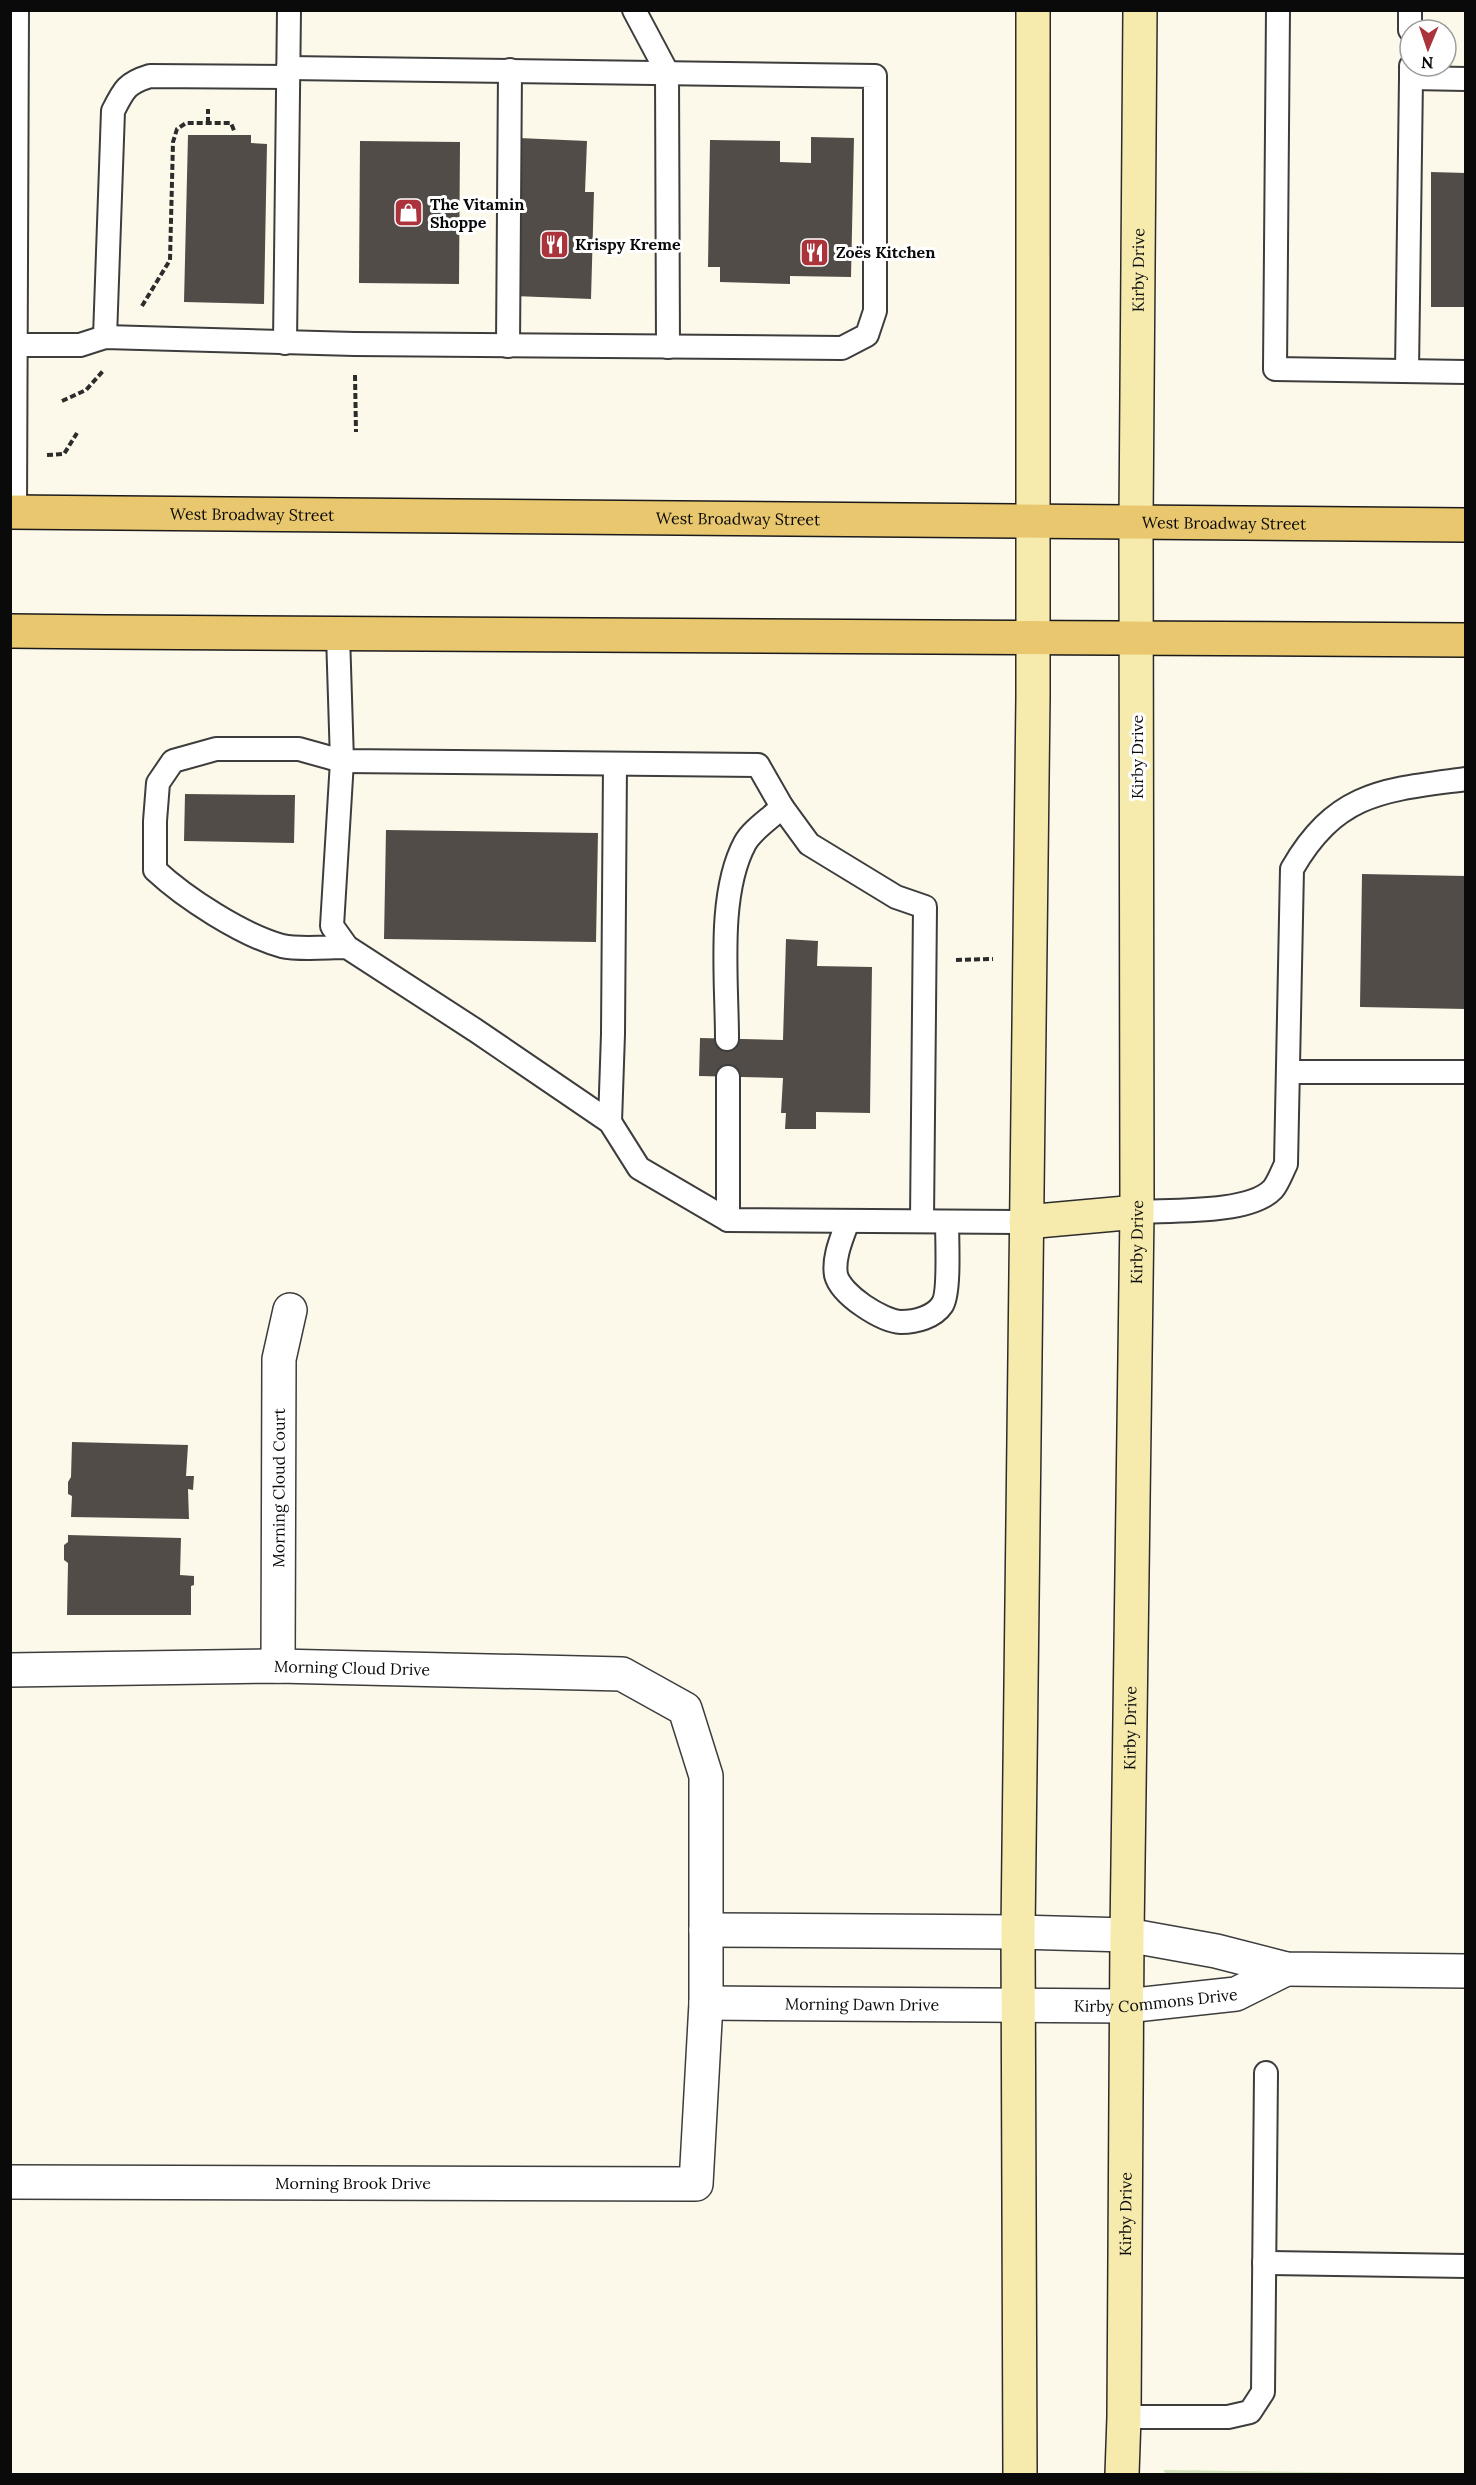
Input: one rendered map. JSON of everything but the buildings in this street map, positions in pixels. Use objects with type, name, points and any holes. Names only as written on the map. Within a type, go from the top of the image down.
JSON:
[{"type":"main road","points":[[1020,2475],[1018,1932],[1034,636],[1033,10]]},
{"type":"main road","name":"Kirby Drive","points":[[1122,2475],[1137,1212],[1136,521],[1140,10]]},
{"type":"main road","name":"West Broadway Street","points":[[13,512],[1466,525]]},
{"type":"main road","points":[[10,631],[338,635],[1034,636],[1466,640]]},
{"type":"main road","points":[[1026,1222],[1137,1212]]},
{"type":"street","name":"Morning Cloud Court","points":[[279,1666],[279,1359],[290,1310]]},
{"type":"street","name":"Morning Cloud Drive","points":[[10,1670],[279,1666],[622,1674],[685,1709],[706,1776],[706,1930]]},
{"type":"street","points":[[706,2003],[706,1930],[1018,1932]]},
{"type":"street","name":"Kirby Commons Drive","points":[[1018,1932],[1127,1935],[1216,1951],[1286,1969],[1466,1971]]},
{"type":"street","name":"Kirby Commons Drive","points":[[1018,2007],[1126,2006],[1236,1994],[1286,1969]]},
{"type":"street","name":"Morning Dawn Drive","points":[[706,2003],[1018,2007]]},
{"type":"street","name":"Morning Brook Drive","points":[[10,2182],[696,2184],[706,2003]]},
{"type":"lane","points":[[13,512],[14,103],[17,10]]},
{"type":"lane","points":[[285,343],[289,10]]},
{"type":"lane","points":[[634,10],[667,72],[668,347]]},
{"type":"lane","points":[[1278,10],[1275,369],[1466,372]]},
{"type":"lane","points":[[14,356],[114,337],[285,343],[842,348],[867,335],[875,311],[875,76],[510,70],[150,76],[132,81],[113,111],[114,337]]},
{"type":"lane","points":[[508,346],[510,70]]},
{"type":"lane","points":[[1407,371],[1411,78]]},
{"type":"lane","points":[[338,635],[342,761],[332,926],[347,947],[610,1122],[639,1168],[728,1220],[1026,1222]]},
{"type":"lane","points":[[347,947],[284,946],[264,939],[238,927],[175,888],[155,870],[158,783],[173,761],[216,749],[299,749],[342,761],[758,765],[782,807],[809,844],[896,897],[925,907],[922,1221]]},
{"type":"lane","points":[[610,1122],[615,764]]},
{"type":"lane","points":[[1137,1212],[1237,1206],[1248,1204],[1273,1189],[1286,1164],[1292,869],[1307,843],[1339,813],[1364,798],[1389,789],[1466,779]]},
{"type":"lane","points":[[727,1039],[727,900],[732,873],[746,840],[782,807]]},
{"type":"lane","points":[[1288,1072],[1466,1072]]},
{"type":"lane","points":[[728,1077],[728,1220]]},
{"type":"lane","points":[[848,1221],[837,1254],[837,1275],[844,1290],[864,1307],[900,1322],[928,1317],[943,1304],[947,1292],[947,1222]]},
{"type":"lane","points":[[1124,2417],[1228,2417],[1250,2412],[1263,2392],[1266,2073]]},
{"type":"lane","points":[[1264,2263],[1466,2266]]},
{"type":"path","points":[[62,401],[86,390],[99,377],[114,337],[170,260],[173,142],[177,129],[186,123],[231,123],[235,133]]},
{"type":"path","points":[[355,344],[356,432]]},
{"type":"path","points":[[924,960],[1000,959]]},
{"type":"green space","points":[[1164,2470],[1465,2474],[1165,2474]]},
{"type":"place","name":"The Vitamin Shoppe","points":[[409,213]]},
{"type":"place","name":"Krispy Kreme","points":[[554,244]]},
{"type":"place","name":"Zoës Kitchen","points":[[815,252]]}]
